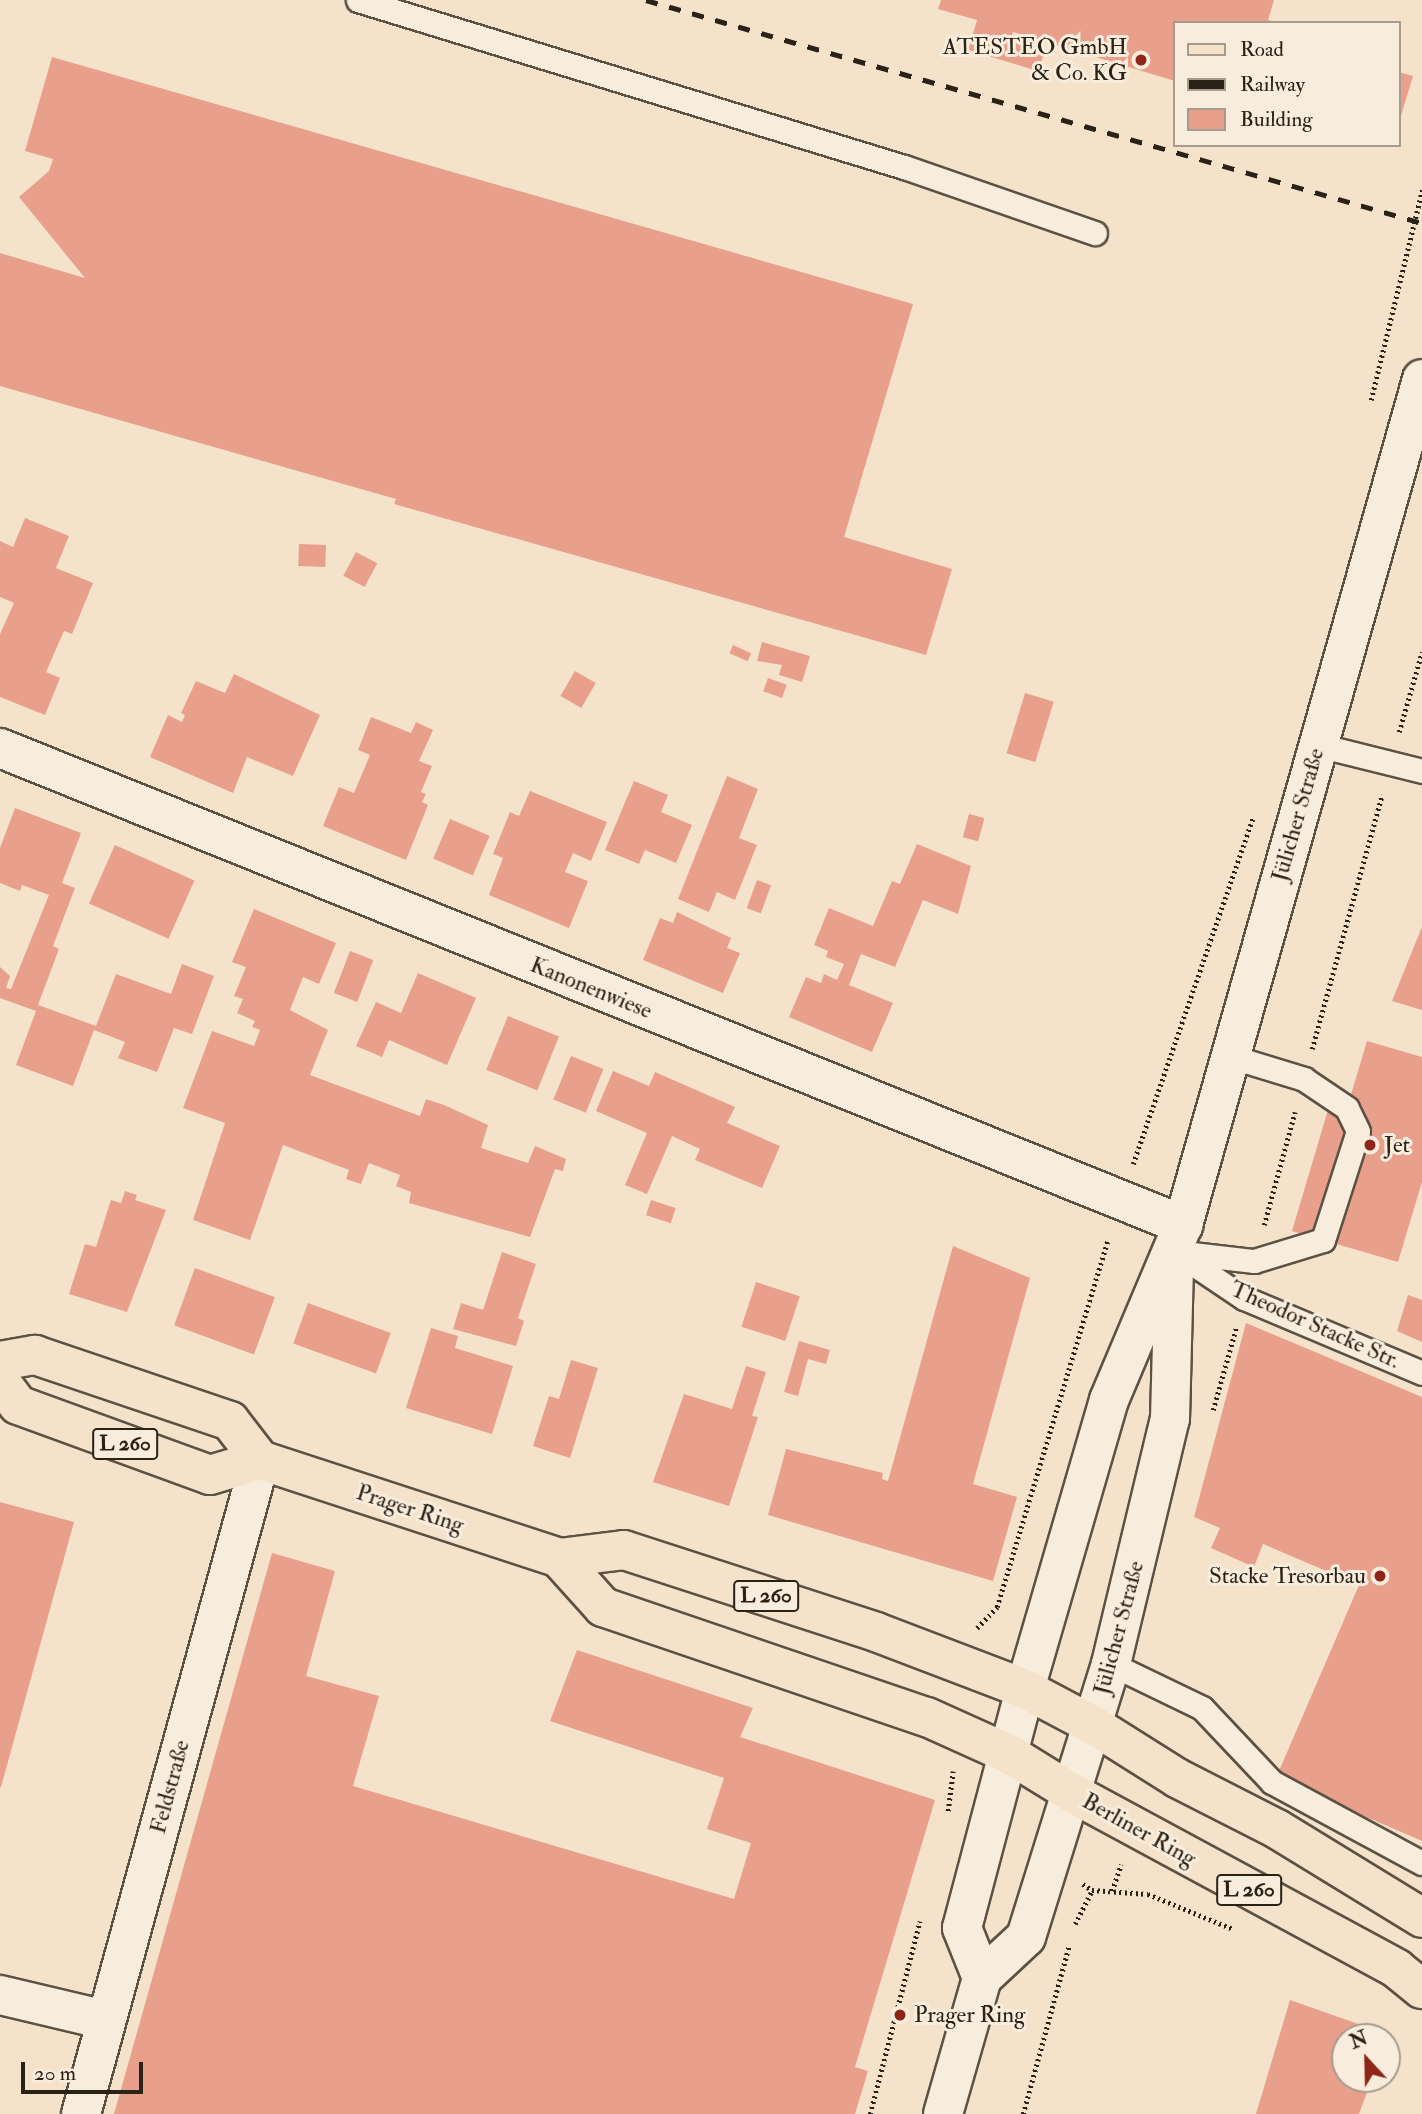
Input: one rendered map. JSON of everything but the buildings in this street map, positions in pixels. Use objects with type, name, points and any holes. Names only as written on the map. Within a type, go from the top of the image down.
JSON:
[{"type":"main road","name":"Jülicher Straße","points":[[1179,1238],[1170,1419],[1111,1664],[1074,1794],[1026,1937],[982,1978],[962,1928],[1024,1764],[1025,1689],[1109,1400],[1179,1238],[1422,379]]},
{"type":"main road","name":"Kanonenwiese","points":[[0,748],[1119,1203],[1179,1238]]},
{"type":"main road","name":"L 260","points":[[0,1361],[35,1355],[230,1421],[260,1460],[210,1475],[18,1405],[0,1381]]},
{"type":"main road","name":"Prager Ring","points":[[260,1460],[559,1558],[624,1550],[876,1632],[1025,1689],[1093,1725]]},
{"type":"main road","name":"Feldstraße","points":[[81,2114],[260,1460]]},
{"type":"main road","name":"Prager Ring","points":[[559,1558],[603,1607],[958,1730],[1024,1764]]},
{"type":"main road","name":"L 260","points":[[1093,1725],[1177,1779],[1277,1829],[1422,1918]]},
{"type":"main road","name":"Berliner Ring","points":[[1024,1764],[1074,1794],[1397,1969],[1422,1990]]},
{"type":"main road","points":[[943,2114],[982,1978]]},
{"type":"main road","points":[[0,1995],[106,2020]]},
{"type":"lane","points":[[358,0],[904,167],[1095,233]]},
{"type":"lane","points":[[1318,745],[1422,771]]},
{"type":"lane","points":[[1179,1238],[1254,1261],[1323,1240],[1358,1131],[1347,1108],[1304,1079],[1229,1056]]},
{"type":"lane","name":"Theodor Stacke Str.","points":[[1179,1238],[1244,1298],[1422,1373]]},
{"type":"lane","points":[[1111,1664],[1202,1708],[1272,1782],[1422,1863]]},
{"type":"path","points":[[1369,407],[1422,190]]},
{"type":"path","points":[[1254,1261],[1422,652]]},
{"type":"path","points":[[969,1668],[978,1622],[997,1607],[1119,1203],[1254,814]]},
{"type":"path","points":[[1211,1417],[1244,1298]]},
{"type":"path","points":[[947,1816],[958,1730]]},
{"type":"path","points":[[1023,2114],[1075,1924],[1092,1890]]},
{"type":"path","points":[[870,2114],[923,1911]]},
{"type":"railway","points":[[646,0],[1422,223]]},
{"type":"place","name":"ATESTEO GmbH & Co. KG","points":[[1141,60]]},
{"type":"place","name":"Jet","points":[[1370,1145]]},
{"type":"place","name":"Stacke Tresorbau","points":[[1380,1576]]},
{"type":"place","name":"Prager Ring","points":[[900,2015]]}]
